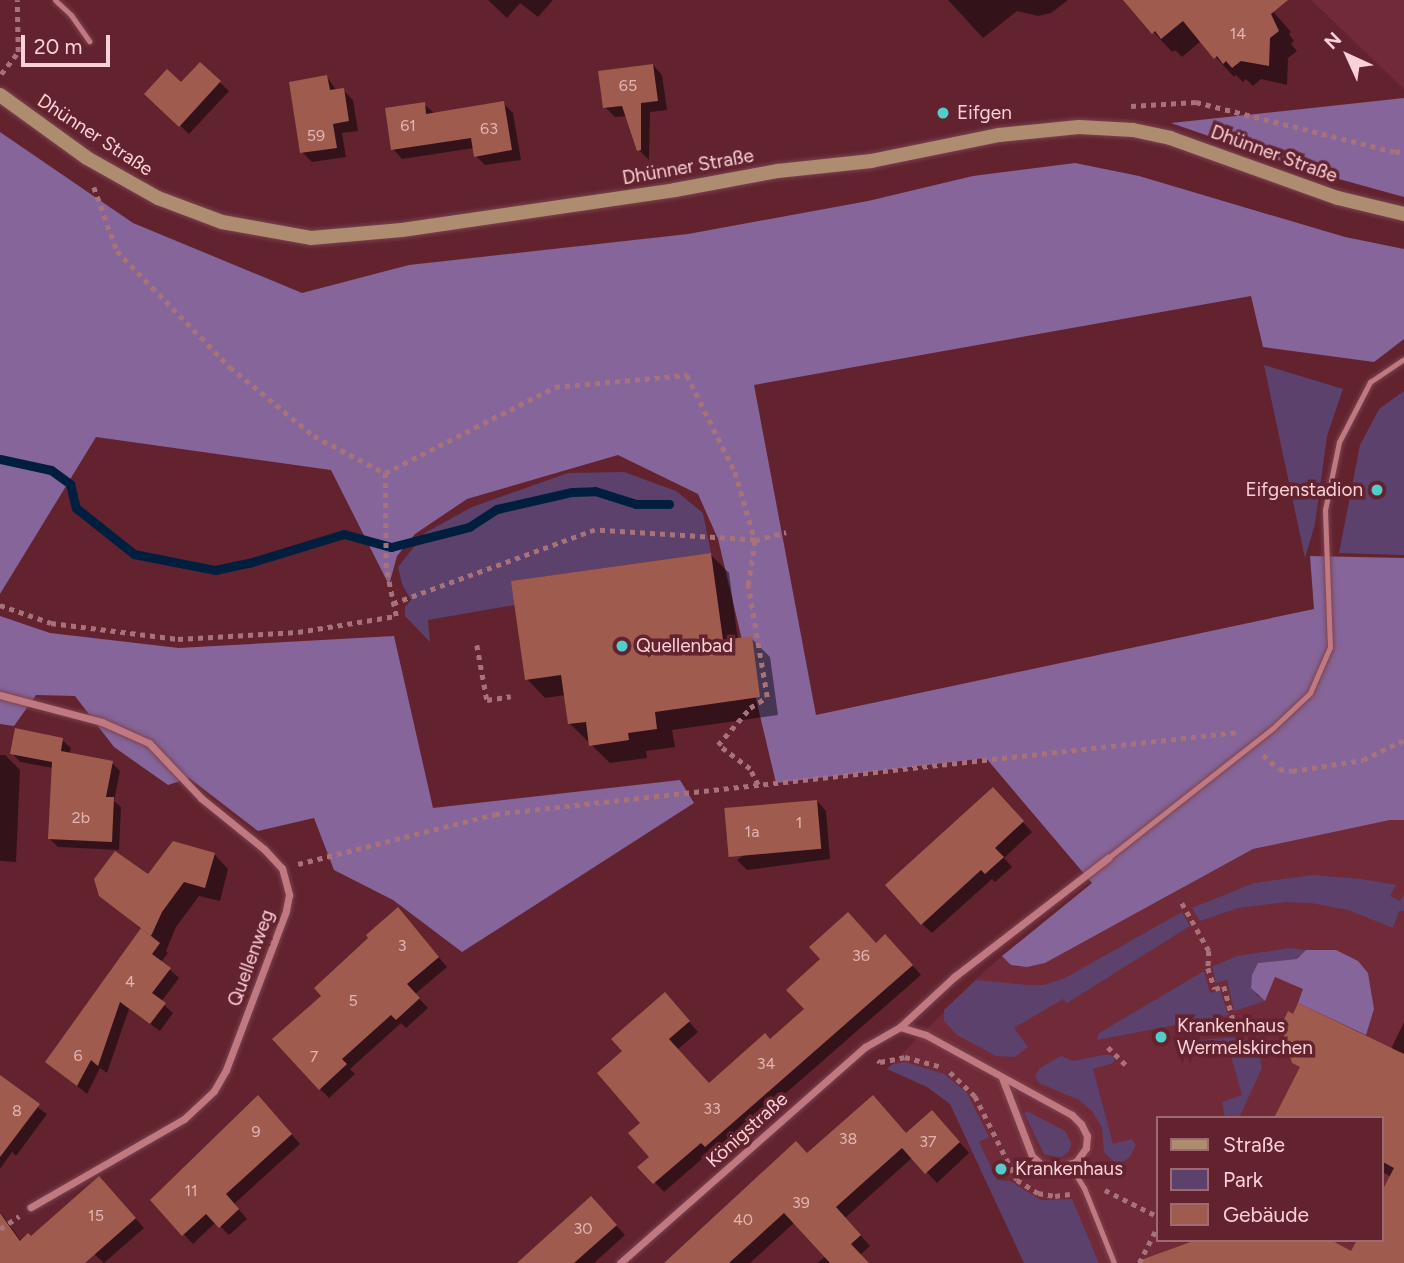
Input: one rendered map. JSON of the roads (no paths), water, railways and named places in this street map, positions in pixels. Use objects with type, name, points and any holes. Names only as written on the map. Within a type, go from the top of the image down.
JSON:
[{"type":"main road","name":"Dhünner Straße","points":[[0,95],[88,158],[158,198],[222,222],[282,234],[330,238],[675,190],[778,171],[872,161],[999,135],[1105,127],[1170,138],[1338,198],[1404,214]]},
{"type":"street","name":"Quellenweg","points":[[0,695],[102,722],[149,743],[201,798],[264,849],[282,868],[288,880],[286,911],[226,1070],[214,1091],[184,1119],[31,1207]]},
{"type":"street","name":"Königstraße","points":[[620,1263],[865,1047],[900,1027],[954,977],[1108,858]]},
{"type":"street","points":[[900,1027],[926,1035],[1002,1077],[1024,1086],[1037,1098],[1072,1115],[1087,1136],[1086,1149],[1070,1165],[1047,1167],[1032,1156],[1007,1098],[1002,1077]]},
{"type":"lane","points":[[55,0],[71,15],[89,41]]},
{"type":"lane","points":[[1108,858],[1273,728],[1310,693],[1330,647],[1325,510],[1339,442],[1370,382],[1404,359]]},
{"type":"lane","points":[[1070,1165],[1084,1188],[1114,1263]]},
{"type":"waterway","points":[[0,459],[51,470],[70,484],[76,508],[134,554],[215,570],[249,563],[344,534],[391,547],[469,527],[497,509],[572,492],[595,491],[636,504],[669,504]]},
{"type":"place","name":"Eifgen","points":[[943,113]]},
{"type":"place","name":"Eifgenstadion","points":[[1377,490]]},
{"type":"place","name":"Quellenbad","points":[[622,646]]},
{"type":"place","name":"Krankenhaus Wermelskirchen","points":[[1161,1037]]},
{"type":"place","name":"Krankenhaus","points":[[1001,1169]]}]
